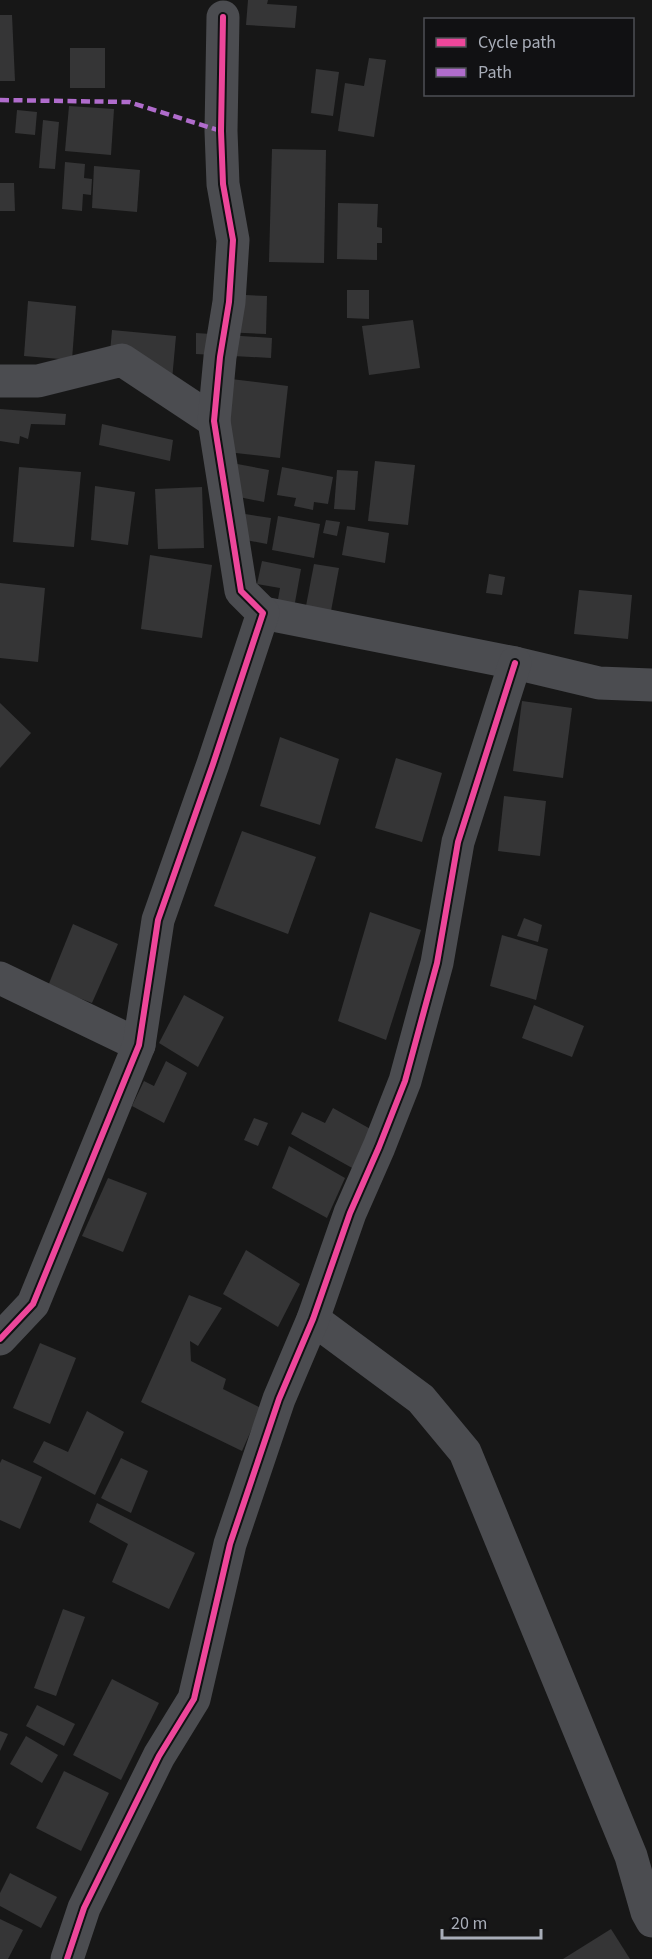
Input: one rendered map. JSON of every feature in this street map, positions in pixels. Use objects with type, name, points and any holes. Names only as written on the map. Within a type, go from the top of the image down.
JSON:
[{"type":"street","points":[[223,17],[221,131],[223,184],[233,240],[229,302],[213,421],[242,591],[263,613],[515,663],[599,683],[652,685]]},
{"type":"street","points":[[0,381],[38,381],[122,360],[213,421]]},
{"type":"street","points":[[0,1340],[33,1304],[139,1045],[158,920],[263,613]]},
{"type":"street","points":[[67,1959],[89,1898],[159,1756],[194,1699],[230,1544],[279,1399],[314,1319],[350,1213],[405,1081],[437,963],[458,842],[515,663]]},
{"type":"street","points":[[0,978],[139,1045]]},
{"type":"street","points":[[314,1319],[421,1398],[465,1452],[631,1856],[647,1912],[652,1921]]},
{"type":"building","points":[[248,0],[268,0],[267,4],[297,6],[295,28],[246,25]]},
{"type":"building","points":[[0,15],[12,15],[15,81],[0,81]]},
{"type":"building","points":[[70,48],[105,48],[105,88],[70,88]]},
{"type":"building","points":[[369,58],[386,60],[374,137],[338,131],[345,83],[364,86]]},
{"type":"building","points":[[316,69],[339,72],[333,116],[311,113]]},
{"type":"building","points":[[69,106],[114,109],[111,155],[65,151]]},
{"type":"building","points":[[17,110],[37,112],[35,135],[15,133]]},
{"type":"building","points":[[43,120],[59,122],[55,169],[39,168]]},
{"type":"building","points":[[272,149],[326,150],[324,263],[269,262]]},
{"type":"building","points":[[65,162],[85,164],[84,178],[92,179],[91,195],[83,194],[82,211],[62,209]]},
{"type":"building","points":[[94,166],[140,170],[137,212],[92,208]]},
{"type":"building","points":[[0,183],[14,183],[15,211],[0,211]]},
{"type":"building","points":[[338,203],[378,204],[377,227],[382,228],[382,243],[377,243],[377,260],[337,259]]},
{"type":"building","points":[[347,290],[369,290],[369,319],[347,318]]},
{"type":"building","points":[[224,294],[267,296],[266,334],[221,332]]},
{"type":"building","points":[[28,301],[76,306],[72,360],[24,356]]},
{"type":"building","points":[[413,320],[420,368],[369,375],[362,326]]},
{"type":"building","points":[[112,330],[176,336],[172,380],[108,375]]},
{"type":"building","points":[[196,333],[272,338],[271,358],[196,354]]},
{"type":"building","points":[[206,376],[288,386],[280,458],[218,451]]},
{"type":"building","points":[[0,409],[66,414],[65,425],[31,424],[28,439],[20,436],[19,444],[0,441]]},
{"type":"building","points":[[102,424],[173,440],[170,461],[99,445]]},
{"type":"building","points":[[375,461],[415,465],[408,525],[368,521]]},
{"type":"building","points":[[232,463],[269,470],[264,502],[239,497]]},
{"type":"building","points":[[19,467],[81,472],[74,547],[13,542]]},
{"type":"building","points":[[282,467],[333,477],[328,504],[314,502],[313,510],[294,506],[296,498],[277,495]]},
{"type":"building","points":[[337,470],[358,471],[355,510],[334,509]]},
{"type":"building","points":[[95,486],[135,492],[128,545],[91,540]]},
{"type":"building","points":[[202,487],[204,548],[158,549],[155,489]]},
{"type":"building","points":[[245,514],[271,518],[267,544],[241,539]]},
{"type":"building","points":[[278,516],[320,524],[314,558],[272,550]]},
{"type":"building","points":[[326,520],[340,522],[337,536],[323,533]]},
{"type":"building","points":[[347,526],[389,533],[385,563],[342,555]]},
{"type":"building","points":[[150,555],[212,565],[202,638],[141,629]]},
{"type":"building","points":[[262,561],[301,569],[294,608],[277,605],[280,588],[257,584]]},
{"type":"building","points":[[314,564],[339,568],[331,611],[306,606]]},
{"type":"building","points":[[489,574],[505,577],[502,595],[486,593]]},
{"type":"building","points":[[0,583],[45,588],[38,662],[0,658]]},
{"type":"building","points":[[579,590],[632,595],[628,639],[574,634]]},
{"type":"building","points":[[522,701],[572,708],[563,778],[513,771]]},
{"type":"building","points":[[0,703],[31,733],[0,768]]},
{"type":"building","points":[[280,737],[339,759],[320,825],[260,806]]},
{"type":"building","points":[[396,758],[442,773],[422,842],[375,828]]},
{"type":"building","points":[[504,796],[546,801],[540,856],[498,851]]},
{"type":"building","points":[[242,831],[316,857],[288,934],[214,906]]},
{"type":"building","points":[[370,912],[421,930],[386,1040],[338,1021]]},
{"type":"building","points":[[524,918],[542,925],[538,942],[517,936]]},
{"type":"building","points":[[73,924],[118,944],[92,1003],[48,986]]},
{"type":"building","points":[[502,935],[548,949],[536,1000],[490,986]]},
{"type":"building","points":[[184,995],[224,1017],[198,1067],[159,1043]]},
{"type":"building","points":[[534,1005],[584,1026],[572,1057],[522,1038]]},
{"type":"building","points":[[166,1061],[187,1073],[164,1123],[132,1106],[144,1081],[154,1086]]},
{"type":"building","points":[[333,1108],[374,1131],[354,1169],[291,1134],[302,1112],[325,1123]]},
{"type":"building","points":[[254,1118],[268,1123],[258,1146],[244,1140]]},
{"type":"building","points":[[289,1146],[345,1178],[327,1218],[272,1188]]},
{"type":"building","points":[[108,1178],[147,1193],[123,1252],[82,1236]]},
{"type":"building","points":[[246,1250],[300,1284],[278,1327],[223,1294]]},
{"type":"building","points":[[189,1295],[222,1308],[198,1346],[190,1341],[191,1361],[226,1379],[223,1389],[261,1408],[242,1451],[141,1402]]},
{"type":"building","points":[[40,1343],[76,1358],[50,1424],[13,1408]]},
{"type":"building","points":[[87,1411],[124,1432],[95,1495],[33,1462],[44,1441],[68,1452]]},
{"type":"building","points":[[121,1458],[148,1471],[131,1513],[101,1498]]},
{"type":"building","points":[[2,1459],[42,1477],[20,1529],[0,1520],[0,1463]]},
{"type":"building","points":[[97,1503],[195,1553],[169,1609],[112,1582],[128,1544],[89,1522]]},
{"type":"building","points":[[63,1609],[85,1617],[56,1696],[34,1688]]},
{"type":"building","points":[[112,1679],[159,1703],[121,1780],[73,1755]]},
{"type":"building","points":[[37,1705],[75,1724],[64,1746],[26,1726]]},
{"type":"building","points":[[0,1731],[8,1734],[0,1751]]},
{"type":"building","points":[[26,1736],[58,1755],[42,1783],[10,1764]]},
{"type":"building","points":[[64,1771],[109,1793],[81,1851],[36,1828]]},
{"type":"building","points":[[10,1873],[57,1897],[41,1928],[0,1906],[0,1893]]},
{"type":"building","points":[[0,1919],[23,1930],[8,1959],[0,1959]]},
{"type":"building","points":[[611,1929],[630,1959],[563,1959]]},
{"type":"marked path","points":[[0,100],[129,102],[221,131]]},
{"type":"cycle path","points":[[0,1339],[33,1304],[139,1045],[158,920],[263,613],[241,591],[214,421],[220,357],[229,302],[233,240],[223,184],[221,131],[223,17]]},
{"type":"cycle path","points":[[67,1959],[84,1908],[159,1756],[194,1699],[230,1544],[279,1399],[313,1319],[350,1213],[405,1081],[437,963],[458,842],[515,663]]}]
